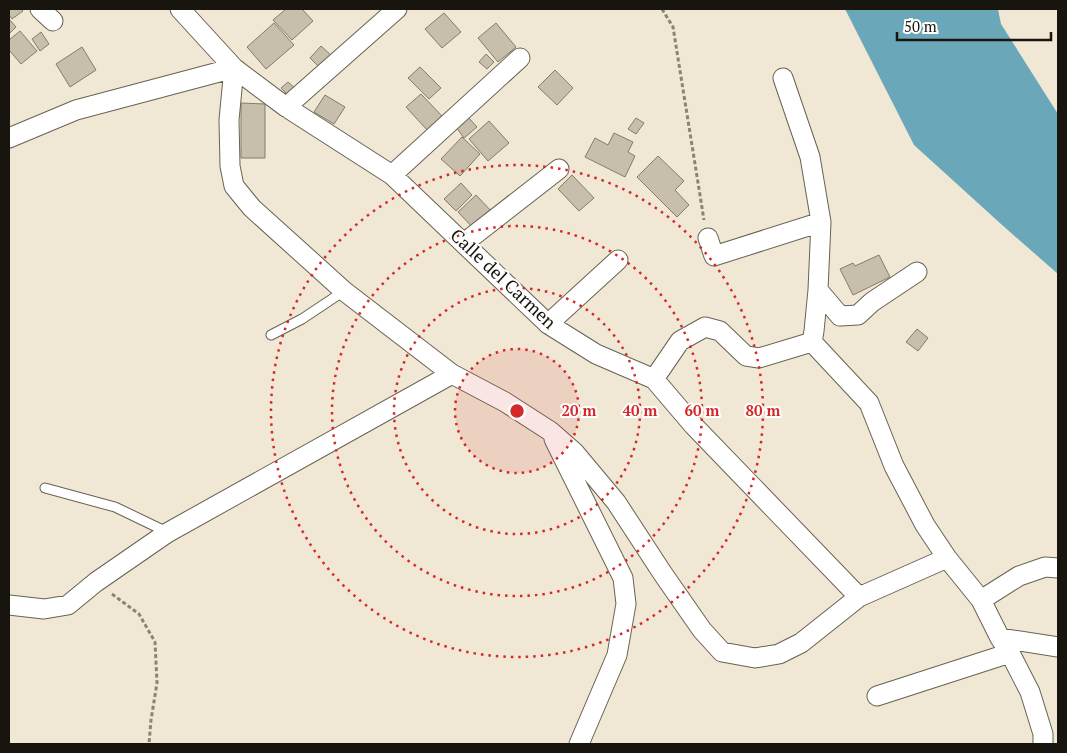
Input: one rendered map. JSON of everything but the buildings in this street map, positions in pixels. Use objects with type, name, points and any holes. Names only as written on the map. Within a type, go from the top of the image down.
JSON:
[{"type":"street","name":"Calle del Carmen","points":[[180,9],[234,68],[286,107],[392,174],[548,324],[596,354],[654,379],[694,426],[859,597]]},
{"type":"street","points":[[286,107],[397,9]]},
{"type":"street","points":[[392,174],[520,58]]},
{"type":"street","points":[[9,138],[76,110],[234,68],[229,120],[230,166],[234,186],[252,208],[344,291],[452,374],[505,402],[550,431],[576,454],[616,502],[702,630],[722,652],[755,658],[779,654],[801,643],[859,597],[947,558]]},
{"type":"street","points":[[783,78],[810,157],[821,222],[818,290],[812,342]]},
{"type":"street","points":[[464,243],[560,169]]},
{"type":"street","points":[[708,238],[714,256],[821,222]]},
{"type":"street","points":[[548,324],[618,260]]},
{"type":"street","points":[[818,290],[840,316],[858,315],[872,302],[917,272]]},
{"type":"street","points":[[654,379],[680,341],[705,327],[720,331],[746,356],[759,358],[812,342]]},
{"type":"street","points":[[812,342],[869,403],[894,466],[925,525],[947,558],[981,600],[1030,692],[1048,738]]},
{"type":"street","points":[[9,605],[44,609],[68,605],[96,582],[167,533],[452,374]]},
{"type":"street","points":[[550,431],[623,578],[626,604],[617,655],[579,744]]},
{"type":"street","points":[[981,600],[1019,576],[1045,567],[1058,568]]},
{"type":"street","points":[[877,696],[1005,646],[1058,647]]},
{"type":"lane","points":[[271,335],[302,319],[344,291]]},
{"type":"lane","points":[[45,488],[115,507],[167,533]]},
{"type":"path","points":[[662,9],[673,27],[708,238]]},
{"type":"path","points":[[96,582],[140,614],[155,642],[157,683],[150,720],[149,744]]},
{"type":"water","points":[[845,9],[998,9],[1001,24],[1058,114],[1058,274],[914,145]]}]
